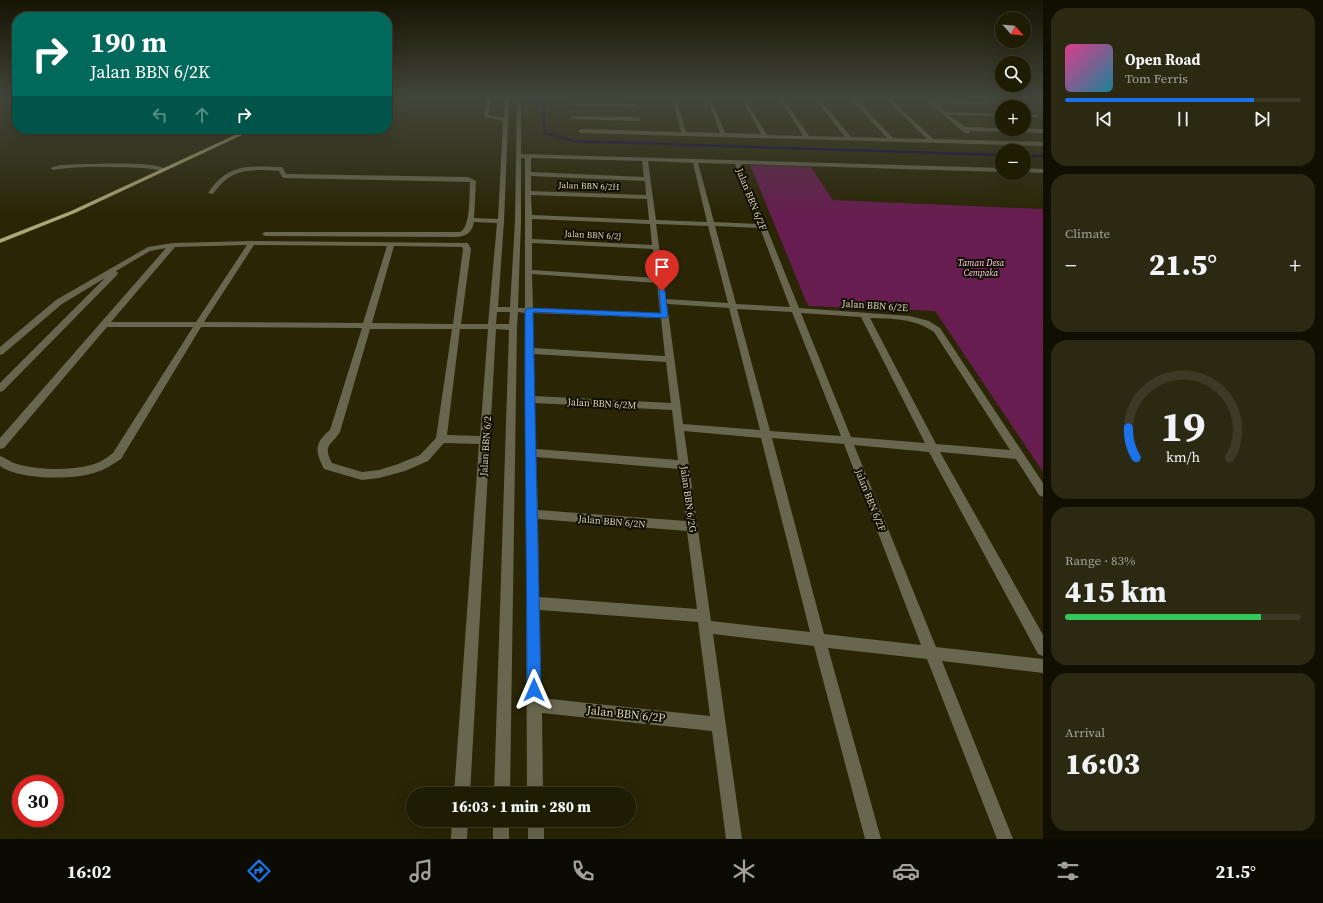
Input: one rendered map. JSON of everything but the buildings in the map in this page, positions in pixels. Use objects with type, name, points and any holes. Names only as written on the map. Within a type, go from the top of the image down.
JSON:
[{"type":"main road","points":[[0,242],[73,212],[233,137]]},
{"type":"street","name":"Jalan BBN 6/2","points":[[462,787],[492,327],[501,221],[505,137]]},
{"type":"street","points":[[502,787],[513,327],[523,156],[522,137]]},
{"type":"street","points":[[813,137],[1043,144]]},
{"type":"street","points":[[928,137],[931,140]]},
{"type":"street","points":[[973,137],[978,141]]},
{"type":"street","points":[[504,156],[995,170]]},
{"type":"street","points":[[523,156],[528,174],[529,217],[529,399],[532,514],[535,787]]},
{"type":"street","name":"Jalan BBN 6/2G","points":[[645,159],[678,427],[693,527],[734,839]]},
{"type":"street","points":[[695,161],[819,640],[873,839]]},
{"type":"street","name":"Jalan BBN 6/2F","points":[[737,162],[1005,839]]},
{"type":"street","points":[[53,168],[74,164],[87,164],[110,166],[150,166],[163,170]]},
{"type":"street","points":[[211,193],[216,184],[235,171],[245,168],[281,168],[284,176],[468,179],[473,181],[471,220],[468,232],[464,235],[265,234]]},
{"type":"street","points":[[1031,170],[1043,171]]},
{"type":"street","points":[[528,174],[647,179]]},
{"type":"street","name":"Jalan BBN 6/2H","points":[[528,193],[650,197]]},
{"type":"street","points":[[529,217],[763,226]]},
{"type":"street","points":[[471,220],[501,221]]},
{"type":"street","name":"Jalan BBN 6/2J","points":[[529,241],[656,247]]},
{"type":"street","points":[[0,460],[4,465],[38,473],[90,470],[107,464],[117,456],[199,324],[252,243]]},
{"type":"street","points":[[0,352],[59,302],[148,249],[173,245],[252,243],[459,244],[465,246],[467,249],[441,439],[424,458],[401,468],[379,474],[362,476],[328,466],[322,456],[322,446],[335,432],[391,244]]},
{"type":"street","points":[[0,445],[173,245]]},
{"type":"street","points":[[0,389],[123,264]]},
{"type":"street","points":[[529,272],[661,281]]},
{"type":"street","name":"Jalan BBN 6/2E","points":[[663,301],[910,318],[926,323],[937,330],[1043,492]]},
{"type":"street","points":[[494,309],[665,316]]},
{"type":"street","points":[[864,315],[933,449],[1043,649]]},
{"type":"street","points":[[104,324],[513,327]]},
{"type":"street","points":[[529,351],[670,359]]},
{"type":"street","name":"Jalan BBN 6/2M","points":[[529,399],[676,407]]},
{"type":"street","points":[[678,427],[1019,455]]},
{"type":"street","points":[[441,439],[485,440]]},
{"type":"street","points":[[530,453],[684,465]]},
{"type":"street","name":"Jalan BBN 6/2N","points":[[532,514],[693,527]]},
{"type":"street","points":[[533,603],[705,622],[819,640],[1043,666]]},
{"type":"street","name":"Jalan BBN 6/2P","points":[[534,705],[718,724]]},
{"type":"street","points":[[459,839],[460,827]]},
{"type":"street","points":[[501,827],[501,839]]},
{"type":"street","points":[[536,827],[536,839]]},
{"type":"green space","name":"Taman Desa Cempaka","points":[[750,165],[811,167],[833,200],[1043,209],[1043,472],[935,311],[808,306]]},
{"type":"waterway","points":[[560,137],[573,141],[995,155]]},
{"type":"waterway","points":[[1031,156],[1043,156]]},
{"type":"route","points":[[534,690],[529,310],[665,316],[662,291]]}]
